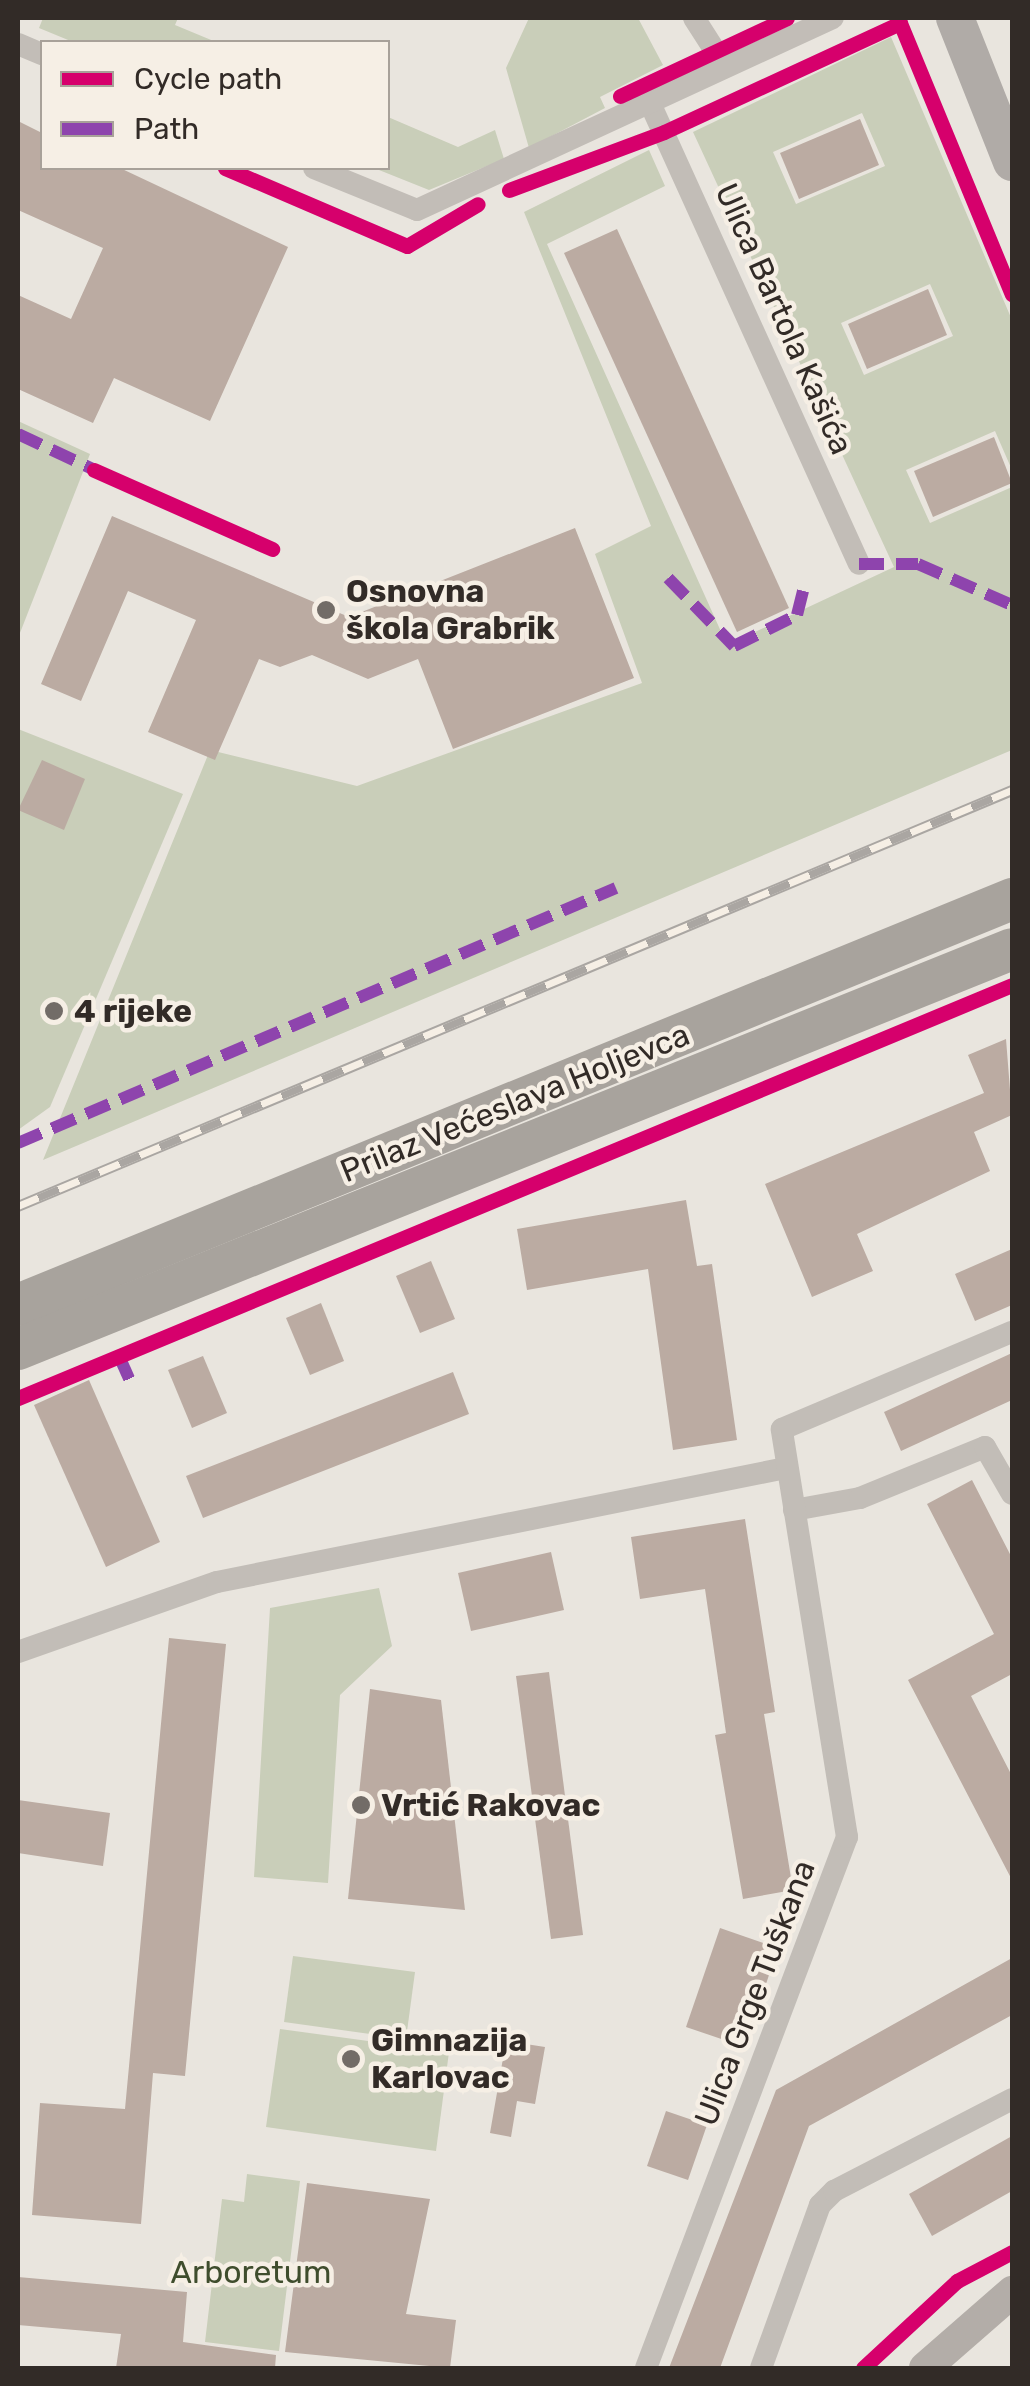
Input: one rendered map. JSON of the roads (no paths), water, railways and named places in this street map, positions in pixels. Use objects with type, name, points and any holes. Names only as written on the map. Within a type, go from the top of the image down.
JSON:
[{"type":"highway","name":"Prilaz Većeslava Holjevca","points":[[18,1306],[1012,899]]},
{"type":"highway","name":"Prilaz Većeslava Holjevca","points":[[18,1348],[1012,949]]},
{"type":"main road","points":[[955,18],[1012,162]]},
{"type":"main road","points":[[925,2368],[1012,2292]]},
{"type":"street","points":[[694,18],[724,65]]},
{"type":"street","points":[[319,170],[416,210],[724,65],[834,18]]},
{"type":"street","name":"Ulica Bartola Kašića","points":[[649,102],[859,564]]},
{"type":"street","name":"Ulica Grge Tuškana","points":[[646,2368],[847,1838],[782,1429],[1012,1332]]},
{"type":"street","points":[[794,1510],[860,1498],[985,1447],[1012,1494]]},
{"type":"street","points":[[18,1652],[218,1582],[786,1468]]},
{"type":"street","points":[[761,2368],[820,2205],[834,2192],[1012,2099]]},
{"type":"railway","points":[[18,1206],[1012,790]]},
{"type":"place","name":"Osnovna škola Grabrik","points":[[326,610]]},
{"type":"place","name":"4 rijeke","points":[[54,1011]]},
{"type":"place","name":"Vrtić Rakovac","points":[[361,1805]]},
{"type":"place","name":"Gimnazija Karlovac","points":[[351,2059]]},
{"type":"park label","name":"Arboretum","points":[[251,2272]]}]
